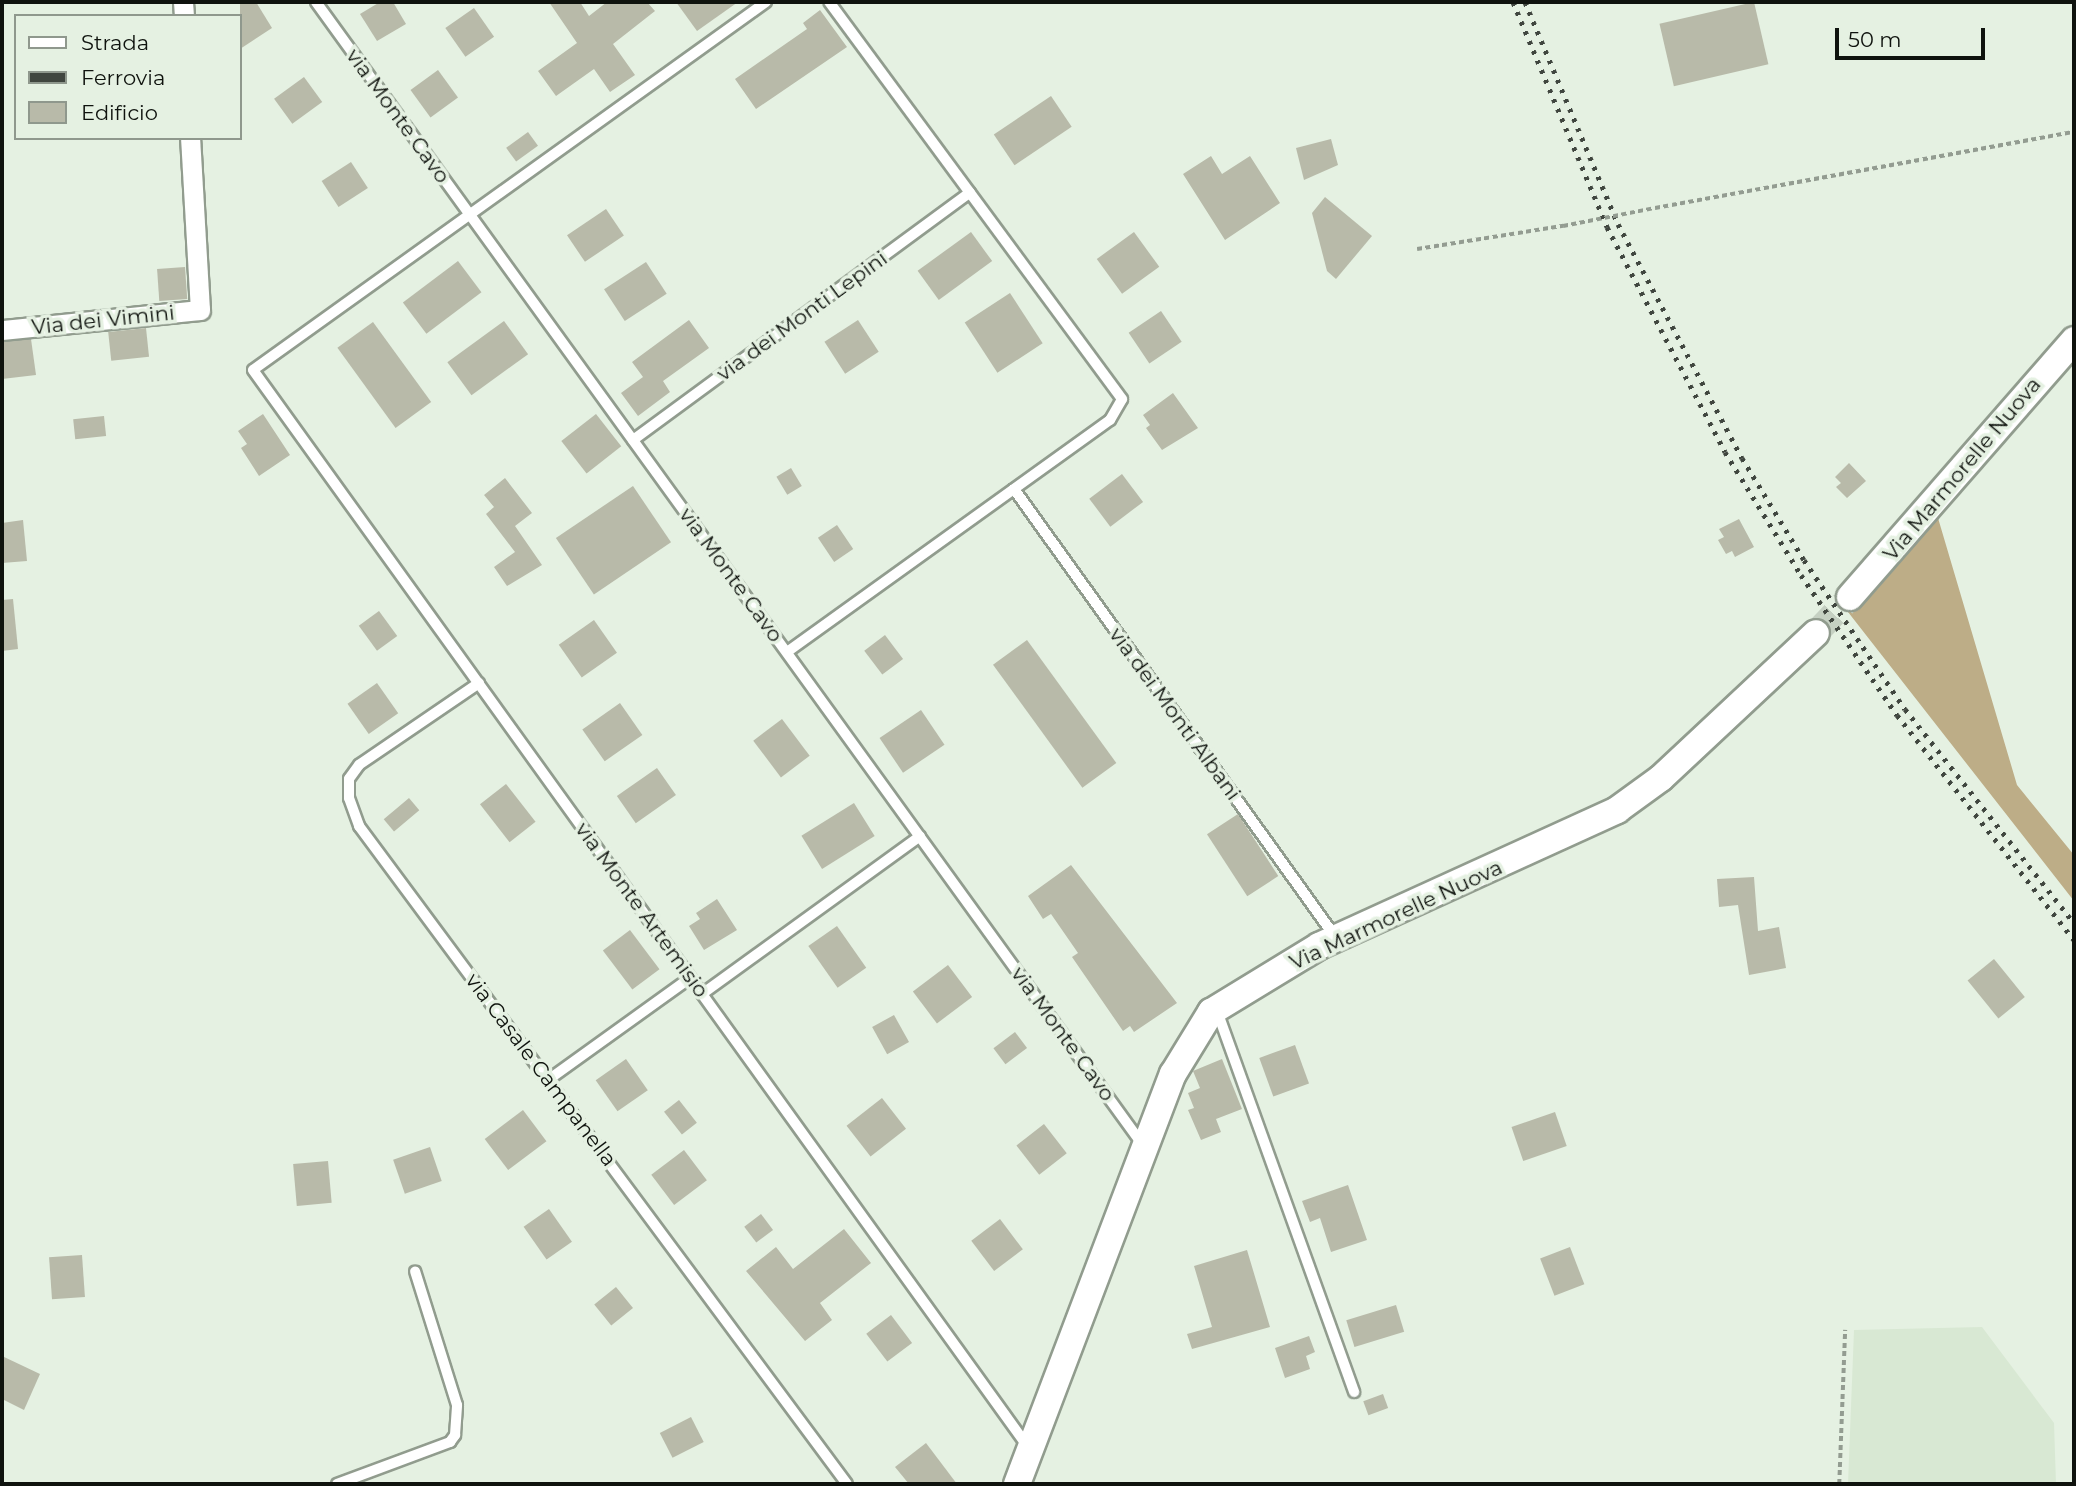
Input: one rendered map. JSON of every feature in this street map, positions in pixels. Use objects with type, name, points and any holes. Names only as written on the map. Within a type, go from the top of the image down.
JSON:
[{"type":"street","name":"Via dei Vimini","points":[[2,330],[200,310],[190,140]]},
{"type":"street","name":"Via Marmorelle Nuova","points":[[1850,597],[2074,340]]},
{"type":"street","name":"Via Marmorelle Nuova","points":[[1017,1484],[1186,1046],[1216,1008],[1336,938],[1617,810],[1661,778],[1816,633]]},
{"type":"lane","name":"via Monte Cavo","points":[[316,2],[1146,1148]]},
{"type":"lane","points":[[471,216],[765,2]]},
{"type":"lane","points":[[786,652],[1110,420],[1122,399],[829,2]]},
{"type":"lane","name":"via dei Monti Lepini","points":[[633,440],[970,192]]},
{"type":"lane","name":"via Monte Artemisio","points":[[471,216],[253,370],[1030,1450]]},
{"type":"lane","name":"via dei Monti Albani","points":[[1014,489],[1336,938]]},
{"type":"lane","name":"via Casale Campanella","points":[[479,683],[359,765],[349,779],[349,799],[359,826],[847,1484]]},
{"type":"lane","points":[[702,994],[920,836]]},
{"type":"lane","points":[[548,1080],[690,978]]},
{"type":"lane","points":[[1216,1008],[1354,1392]]},
{"type":"lane","points":[[337,1484],[450,1442],[455,1435],[457,1405],[415,1271]]},
{"type":"path","points":[[1418,249],[1563,226],[2074,132]]},
{"type":"path","points":[[1839,1484],[1845,1330]]},
{"type":"shaded area","points":[[1938,518],[2017,785],[2074,855],[2074,901],[1848,612],[1894,569]]},
{"type":"shaded area","points":[[1982,1327],[2054,1423],[2056,1484],[1848,1484],[1854,1330]]},
{"type":"building","points":[[240,2],[256,2],[272,28],[242,48]]},
{"type":"building","points":[[380,2],[393,2],[406,24],[377,41],[360,14]]},
{"type":"building","points":[[549,2],[580,2],[589,16],[607,2],[647,2],[655,11],[613,44],[635,75],[610,92],[594,69],[556,96],[538,71],[577,43]]},
{"type":"building","points":[[676,2],[738,2],[697,31]]},
{"type":"building","points":[[1754,2],[1768,64],[1674,86],[1659,24]]},
{"type":"building","points":[[474,8],[494,37],[465,57],[445,28]]},
{"type":"building","points":[[820,10],[847,47],[756,109],[735,79],[807,29],[803,23]]},
{"type":"building","points":[[438,70],[458,98],[430,117],[410,90]]},
{"type":"building","points":[[304,77],[322,102],[292,124],[274,99]]},
{"type":"building","points":[[1051,96],[1072,127],[1014,165],[994,135]]},
{"type":"building","points":[[528,132],[538,146],[516,162],[506,148]]},
{"type":"building","points":[[1331,139],[1338,165],[1304,180],[1296,148]]},
{"type":"building","points":[[1211,156],[1222,174],[1250,156],[1280,203],[1225,240],[1183,174]]},
{"type":"building","points":[[351,162],[368,188],[339,207],[322,181]]},
{"type":"building","points":[[1325,197],[1372,236],[1336,279],[1327,271],[1312,213]]},
{"type":"building","points":[[606,209],[624,236],[585,262],[567,235]]},
{"type":"building","points":[[971,232],[992,261],[939,300],[918,271]]},
{"type":"building","points":[[1134,232],[1159,267],[1122,294],[1097,259]]},
{"type":"building","points":[[458,261],[481,292],[426,334],[403,303]]},
{"type":"building","points":[[646,262],[667,294],[625,321],[604,289]]},
{"type":"building","points":[[185,267],[187,299],[159,301],[157,269]]},
{"type":"building","points":[[1010,293],[1043,343],[997,373],[965,322]]},
{"type":"building","points":[[1161,311],[1182,342],[1149,363],[1129,333]]},
{"type":"building","points":[[689,320],[709,348],[663,381],[670,392],[638,416],[621,393],[643,377],[632,362]]},
{"type":"building","points":[[858,320],[879,352],[845,374],[824,342]]},
{"type":"building","points":[[504,321],[528,354],[471,395],[447,362]]},
{"type":"building","points":[[373,322],[431,402],[396,428],[337,348]]},
{"type":"building","points":[[146,328],[149,357],[111,361],[108,332]]},
{"type":"building","points":[[31,339],[36,375],[2,379],[2,342]]},
{"type":"building","points":[[1173,393],[1198,428],[1162,450],[1146,428],[1150,425],[1143,415]]},
{"type":"building","points":[[263,414],[290,455],[259,476],[241,448],[247,444],[238,431]]},
{"type":"building","points":[[596,414],[621,446],[587,473],[561,441]]},
{"type":"building","points":[[104,416],[106,436],[75,439],[73,419]]},
{"type":"building","points":[[1849,463],[1866,481],[1847,498],[1836,487],[1841,483],[1835,477]]},
{"type":"building","points":[[791,468],[802,486],[787,495],[776,477]]},
{"type":"building","points":[[1122,474],[1143,502],[1110,527],[1089,499]]},
{"type":"building","points":[[505,478],[532,513],[515,526],[542,565],[507,586],[494,567],[515,552],[486,514],[494,507],[484,495]]},
{"type":"building","points":[[633,486],[671,542],[594,594],[556,538]]},
{"type":"building","points":[[1739,519],[1754,547],[1735,557],[1732,551],[1726,554],[1718,540],[1724,537],[1719,529]]},
{"type":"building","points":[[23,520],[27,561],[2,563],[2,523]]},
{"type":"building","points":[[837,525],[853,549],[834,562],[818,538]]},
{"type":"building","points":[[13,599],[18,649],[2,651],[2,600]]},
{"type":"building","points":[[379,611],[397,636],[377,651],[359,626]]},
{"type":"building","points":[[594,620],[617,653],[582,677],[559,645]]},
{"type":"building","points":[[885,635],[903,659],[882,675],[864,651]]},
{"type":"building","points":[[1027,640],[1116,763],[1082,788],[993,665]]},
{"type":"building","points":[[377,683],[398,713],[369,734],[348,704]]},
{"type":"building","points":[[620,703],[642,735],[605,761],[582,729]]},
{"type":"building","points":[[921,710],[944,745],[903,773],[880,738]]},
{"type":"building","points":[[782,719],[810,756],[781,777],[753,741]]},
{"type":"building","points":[[657,768],[676,795],[636,823],[617,796]]},
{"type":"building","points":[[506,784],[536,822],[510,842],[480,804]]},
{"type":"building","points":[[409,798],[419,810],[394,831],[384,819]]},
{"type":"building","points":[[854,803],[875,836],[822,869],[801,836]]},
{"type":"building","points":[[1238,814],[1278,876],[1247,896],[1207,834]]},
{"type":"building","points":[[1071,865],[1177,1003],[1134,1032],[1130,1026],[1123,1031],[1072,957],[1078,953],[1051,914],[1043,919],[1028,896]]},
{"type":"building","points":[[1754,877],[1758,931],[1779,927],[1786,968],[1749,975],[1738,905],[1719,907],[1717,879]]},
{"type":"building","points":[[717,899],[737,930],[704,950],[689,926],[700,919],[696,913]]},
{"type":"building","points":[[837,926],[866,968],[838,988],[808,946]]},
{"type":"building","points":[[630,930],[659,969],[632,990],[603,950]]},
{"type":"building","points":[[1994,959],[2025,997],[1998,1018],[1968,980]]},
{"type":"building","points":[[948,965],[972,997],[937,1023],[913,991]]},
{"type":"building","points":[[894,1015],[909,1042],[887,1054],[872,1027]]},
{"type":"building","points":[[1015,1032],[1027,1048],[1005,1064],[993,1048]]},
{"type":"building","points":[[1295,1045],[1309,1084],[1273,1097],[1259,1058]]},
{"type":"building","points":[[626,1059],[648,1090],[617,1111],[596,1080]]},
{"type":"building","points":[[1222,1059],[1242,1109],[1216,1119],[1221,1132],[1201,1140],[1188,1110],[1194,1108],[1188,1093],[1200,1088],[1193,1071]]},
{"type":"building","points":[[882,1098],[906,1129],[871,1156],[847,1126]]},
{"type":"building","points":[[679,1100],[697,1123],[682,1135],[664,1112]]},
{"type":"building","points":[[523,1110],[546,1141],[508,1170],[485,1139]]},
{"type":"building","points":[[1555,1112],[1567,1146],[1523,1161],[1512,1127]]},
{"type":"building","points":[[1044,1124],[1067,1153],[1039,1175],[1016,1146]]},
{"type":"building","points":[[430,1147],[442,1181],[405,1194],[393,1160]]},
{"type":"building","points":[[684,1150],[707,1180],[674,1205],[651,1175]]},
{"type":"building","points":[[328,1161],[332,1203],[297,1206],[293,1164]]},
{"type":"building","points":[[1348,1185],[1367,1240],[1331,1252],[1320,1218],[1310,1222],[1302,1201]]},
{"type":"building","points":[[549,1209],[572,1242],[547,1260],[524,1227]]},
{"type":"building","points":[[761,1214],[773,1230],[756,1243],[744,1227]]},
{"type":"building","points":[[1000,1219],[1023,1249],[994,1271],[971,1241]]},
{"type":"building","points":[[844,1229],[871,1263],[820,1303],[832,1320],[805,1341],[746,1271],[776,1247],[793,1269]]},
{"type":"building","points":[[1570,1247],[1584,1284],[1554,1296],[1540,1258]]},
{"type":"building","points":[[1247,1250],[1270,1327],[1192,1349],[1187,1334],[1212,1327],[1194,1266]]},
{"type":"building","points":[[82,1255],[85,1297],[52,1299],[49,1257]]},
{"type":"building","points":[[616,1287],[633,1308],[611,1326],[594,1305]]},
{"type":"building","points":[[1396,1305],[1404,1332],[1354,1347],[1346,1320]]},
{"type":"building","points":[[891,1315],[912,1343],[887,1362],[866,1334]]},
{"type":"building","points":[[1309,1336],[1315,1352],[1306,1356],[1310,1369],[1285,1378],[1275,1348]]},
{"type":"building","points":[[2,1356],[40,1374],[24,1410],[2,1399]]},
{"type":"building","points":[[1383,1394],[1388,1408],[1368,1415],[1363,1401]]},
{"type":"building","points":[[691,1417],[704,1442],[673,1458],[660,1433]]},
{"type":"building","points":[[926,1443],[957,1484],[909,1484],[895,1467]]},
{"type":"tunnel","points":[[1816,633],[1850,597]]},
{"type":"railway","points":[[1513,2],[1607,227],[1725,452],[1801,575],[1897,715],[2074,940]]},
{"type":"railway","points":[[1525,2],[1618,224],[1742,458],[1804,560],[1905,709],[2074,923]]}]
